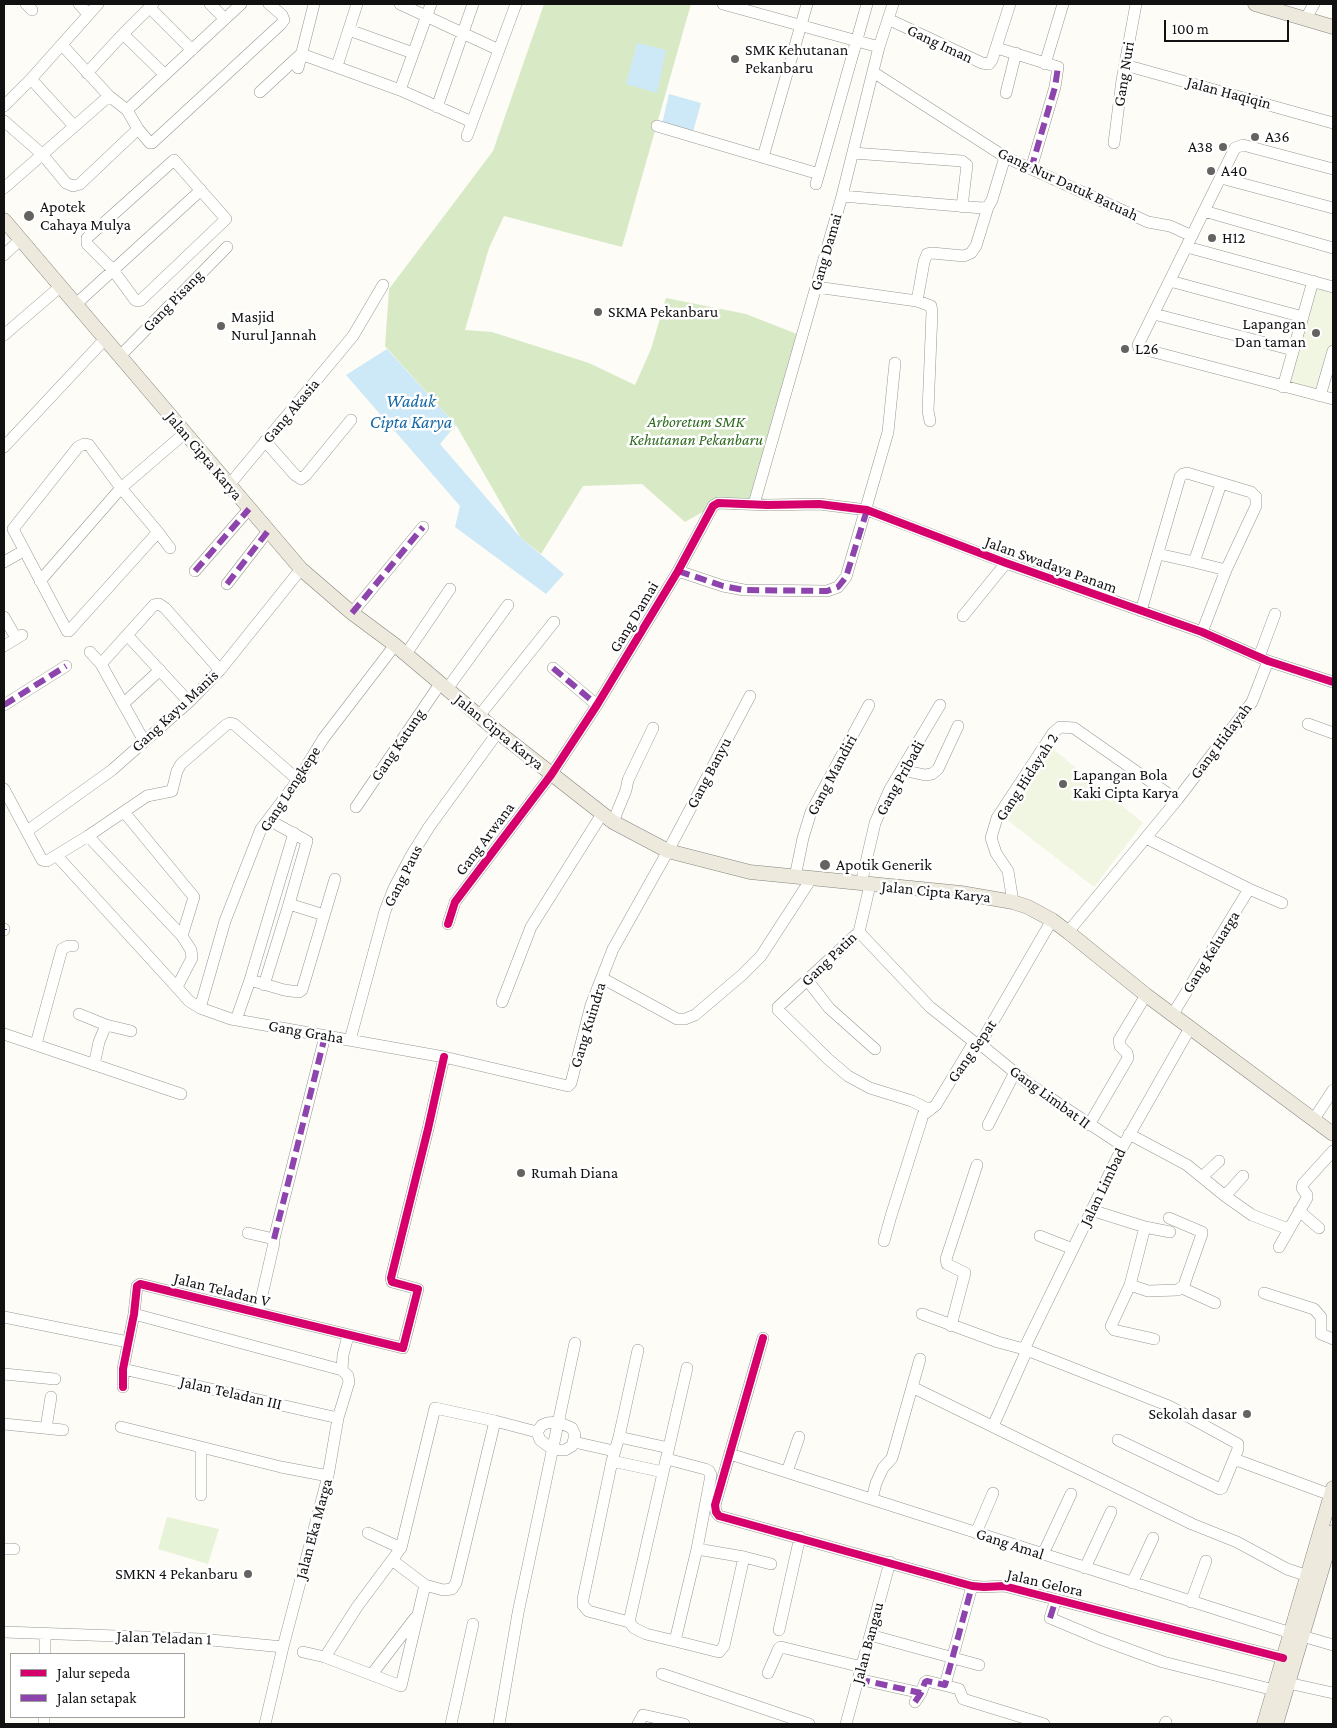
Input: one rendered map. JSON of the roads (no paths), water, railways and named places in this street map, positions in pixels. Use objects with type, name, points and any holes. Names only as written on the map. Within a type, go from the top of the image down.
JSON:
[{"type":"main road","points":[[1255,4],[1280,7],[1333,27]]},
{"type":"main road","name":"Jalan Cipta Karya","points":[[4,220],[302,569],[352,613],[400,649],[498,732],[608,818],[668,851],[750,872],[865,885],[961,893],[1013,902],[1028,907],[1052,920],[1146,995],[1333,1134]]},
{"type":"main road","points":[[1276,1724],[1288,1683],[1308,1576],[1332,1491]]},
{"type":"main road","points":[[1264,1724],[1283,1658],[1296,1635],[1333,1532]]},
{"type":"street","points":[[79,4],[88,14]]},
{"type":"street","points":[[4,106],[31,79],[98,4]]},
{"type":"street","points":[[210,4],[225,19]]},
{"type":"street","points":[[127,110],[241,4]]},
{"type":"street","points":[[62,45],[109,96],[127,110],[138,129],[152,143],[281,24],[284,20],[282,15],[269,4]]},
{"type":"street","points":[[298,68],[314,4]]},
{"type":"street","points":[[337,66],[357,4]]},
{"type":"street","points":[[400,4],[499,50]]},
{"type":"street","points":[[400,90],[431,4]]},
{"type":"street","points":[[436,106],[473,4]]},
{"type":"street","points":[[467,136],[516,4]]},
{"type":"street","points":[[723,4],[879,47]]},
{"type":"street","points":[[763,157],[807,4]]},
{"type":"street","points":[[657,126],[763,157],[817,179],[867,4]]},
{"type":"street","name":"Gang Damai","points":[[551,775],[597,705],[678,571],[713,506],[718,503],[754,504],[842,196],[879,47],[893,4]]},
{"type":"street","name":"Gang Iman","points":[[888,19],[986,64],[991,63],[1010,4]]},
{"type":"street","points":[[1045,64],[1063,4]]},
{"type":"street","name":"Gang Nuri","points":[[1114,143],[1136,4]]},
{"type":"street","points":[[1306,18],[1314,4]]},
{"type":"street","points":[[87,72],[152,6],[192,50]]},
{"type":"street","points":[[349,30],[413,53]]},
{"type":"street","points":[[123,34],[166,75]]},
{"type":"street","points":[[997,48],[1058,67],[1055,87],[1031,169]]},
{"type":"street","points":[[1006,93],[1016,53]]},
{"type":"street","points":[[301,54],[400,90],[472,122]]},
{"type":"street","points":[[260,92],[301,54]]},
{"type":"street","name":"Jalan Haqiqin","points":[[1125,65],[1333,123]]},
{"type":"street","name":"Gang Nur Datuk Batuah","points":[[873,72],[1005,157],[1148,222],[1170,226],[1192,236]]},
{"type":"street","points":[[31,79],[74,126]]},
{"type":"street","points":[[4,188],[109,96]]},
{"type":"street","points":[[4,121],[42,154],[66,183],[73,186],[80,184],[138,129]]},
{"type":"street","points":[[1333,168],[1244,144],[1236,148],[1140,341],[1139,348],[1333,399]]},
{"type":"street","points":[[853,153],[962,162],[968,165],[968,171],[962,207]]},
{"type":"street","points":[[917,301],[927,254],[964,256],[972,253],[992,200],[1005,157]]},
{"type":"street","points":[[176,161],[225,216],[225,222],[141,300],[135,300],[112,270],[88,244],[87,238],[171,162],[176,161]]},
{"type":"street","points":[[1221,178],[1333,208]]},
{"type":"street","points":[[76,304],[202,190]]},
{"type":"street","points":[[842,196],[962,207],[988,207]]},
{"type":"street","points":[[1204,211],[1333,248]]},
{"type":"street","points":[[4,255],[21,239]]},
{"type":"street","name":"Gang Pisang","points":[[120,356],[227,247]]},
{"type":"street","points":[[1187,247],[1333,287]]},
{"type":"street","points":[[1170,281],[1303,317]]},
{"type":"street","points":[[1283,387],[1313,281]]},
{"type":"street","name":"Gang Akasia","points":[[229,485],[353,336],[384,285]]},
{"type":"street","points":[[4,335],[61,286]]},
{"type":"street","points":[[816,287],[917,301],[930,306],[932,312],[928,411],[930,421]]},
{"type":"street","points":[[1154,314],[1293,350]]},
{"type":"street","points":[[4,448],[105,339]]},
{"type":"street","points":[[1320,396],[1333,353]]},
{"type":"street","points":[[678,571],[723,586],[744,590],[827,591],[838,587],[846,577],[867,510],[888,432],[895,364]]},
{"type":"street","points":[[265,442],[295,475],[301,478],[306,475],[351,420]]},
{"type":"street","points":[[40,580],[121,488],[185,433]]},
{"type":"street","points":[[158,532],[70,631],[67,631],[13,529],[78,447],[84,444],[89,445],[121,488],[158,532],[170,548]]},
{"type":"street","points":[[1141,611],[1180,477],[1183,474],[1187,474],[1251,492],[1256,497],[1256,506],[1226,570],[1202,632]]},
{"type":"street","points":[[1194,562],[1221,484]]},
{"type":"street","name":"Jalan Swadaya Panam","points":[[754,504],[819,504],[867,510],[1006,563],[1202,632],[1263,659],[1333,682]]},
{"type":"street","points":[[195,571],[249,509]]},
{"type":"street","points":[[352,613],[423,527]]},
{"type":"street","points":[[4,528],[46,610]]},
{"type":"street","points":[[227,584],[268,531]]},
{"type":"street","points":[[4,562],[18,554]]},
{"type":"street","points":[[1158,554],[1226,570]]},
{"type":"street","points":[[963,616],[1006,563]]},
{"type":"street","name":"Gang Kayu Manis","points":[[26,831],[112,770],[189,702],[220,670],[302,569]]},
{"type":"street","name":"Gang Lengkepe","points":[[200,1008],[225,921],[261,829],[298,780],[323,739],[450,589]]},
{"type":"street","points":[[101,664],[154,605],[159,604],[165,608],[220,670]]},
{"type":"street","name":"Gang Katung","points":[[356,807],[443,686],[508,605]]},
{"type":"street","name":"Gang Hidayah","points":[[1068,932],[1177,800],[1252,702],[1275,614]]},
{"type":"street","points":[[4,618],[19,637],[4,646]]},
{"type":"street","points":[[480,716],[554,622]]},
{"type":"street","points":[[127,634],[189,702]]},
{"type":"street","points":[[90,652],[101,664],[144,741]]},
{"type":"street","points":[[4,705],[66,666]]},
{"type":"street","points":[[553,668],[597,705]]},
{"type":"street","points":[[123,704],[160,670]]},
{"type":"street","name":"Gang Banyu","points":[[668,851],[750,696]]},
{"type":"street","name":"Gang Mandiri","points":[[795,877],[803,838],[811,812],[869,705]]},
{"type":"street","name":"Gang Pribadi","points":[[865,885],[875,823],[890,790],[940,705]]},
{"type":"street","points":[[4,790],[42,860],[47,861],[147,796],[172,791],[177,771],[181,764],[230,723],[234,724],[298,780]]},
{"type":"street","points":[[1308,724],[1333,734]]},
{"type":"street","points":[[902,770],[925,775],[932,774],[938,769],[958,726]]},
{"type":"street","name":"Gang Hidayah 2","points":[[1013,902],[1008,871],[996,853],[991,838],[997,818],[1054,733],[1060,727],[1074,728],[1177,800]]},
{"type":"street","points":[[502,1002],[531,927],[608,818],[652,728]]},
{"type":"street","name":"Gang Paus","points":[[350,1040],[379,934],[394,888],[429,827],[498,732]]},
{"type":"street","name":"Gang Arwana","points":[[448,924],[455,902],[551,775]]},
{"type":"street","points":[[124,812],[194,897],[182,936]]},
{"type":"street","points":[[264,984],[307,841],[269,820]]},
{"type":"street","points":[[236,1020],[250,980],[294,833]]},
{"type":"street","points":[[88,836],[182,936],[192,950],[192,958],[177,987]]},
{"type":"street","points":[[1146,838],[1249,889],[1282,903]]},
{"type":"street","name":"Gang Kuindra","points":[[444,1057],[568,1086],[571,1083],[591,1005],[613,949],[668,851]]},
{"type":"street","name":"Gang Graha","points":[[57,856],[189,1000],[200,1008],[236,1020],[444,1057]]},
{"type":"street","points":[[250,980],[298,992],[302,990],[336,879]]},
{"type":"street","points":[[602,978],[677,1018],[685,1019],[695,1015],[742,975],[761,956],[812,879]]},
{"type":"street","name":"Gang Patin","points":[[865,885],[859,932],[778,1007],[778,1010],[848,1076],[870,1088],[912,1101],[930,1110]]},
{"type":"street","name":"Gang Keluarga","points":[[1173,1014],[1249,889]]},
{"type":"street","points":[[289,904],[324,915]]},
{"type":"street","name":"Gang Sepat","points":[[884,1241],[923,1116],[936,1105],[977,1043],[1052,920]]},
{"type":"street","name":"Gang Limbat II","points":[[859,932],[930,1007],[1015,1072],[1122,1146]]},
{"type":"street","points":[[36,1044],[62,949],[73,946]]},
{"type":"street","points":[[808,980],[829,1008],[874,1049]]},
{"type":"street","points":[[1089,1125],[1128,1058],[1127,1053],[1120,1046],[1119,1040],[1146,995]]},
{"type":"street","points":[[80,1014],[106,1025],[131,1031]]},
{"type":"street","points":[[94,1065],[99,1042],[106,1025]]},
{"type":"street","name":"Jalan Limbad","points":[[993,1426],[1025,1350],[1122,1146],[1190,1028]]},
{"type":"street","points":[[4,1034],[181,1094]]},
{"type":"street","points":[[258,1313],[274,1239],[325,1036]]},
{"type":"street","name":"Jalan Teladan V","points":[[123,1387],[123,1369],[134,1314],[137,1286],[140,1284],[403,1348],[418,1289],[392,1282],[391,1278],[444,1057]]},
{"type":"street","points":[[988,1125],[1015,1072]]},
{"type":"street","points":[[1314,1120],[1333,1090]]},
{"type":"street","points":[[1129,1134],[1187,1165],[1224,1196],[1252,1215],[1288,1229]]},
{"type":"street","points":[[1279,1247],[1307,1198],[1302,1188],[1303,1184],[1333,1151]]},
{"type":"street","points":[[1202,1176],[1219,1160]]},
{"type":"street","points":[[951,1326],[965,1273],[947,1264],[946,1259],[978,1165]]},
{"type":"street","points":[[1224,1196],[1243,1176]]},
{"type":"street","points":[[1091,1210],[1145,1227],[1170,1232]]},
{"type":"street","points":[[1299,1211],[1319,1228]]},
{"type":"street","points":[[1169,1218],[1202,1232],[1182,1288]]},
{"type":"street","points":[[1145,1227],[1130,1285],[1112,1328],[1154,1338]]},
{"type":"street","points":[[248,1233],[274,1239]]},
{"type":"street","points":[[1040,1236],[1073,1249]]},
{"type":"street","points":[[1130,1285],[1148,1291],[1178,1290],[1182,1288],[1215,1303]]},
{"type":"street","points":[[1264,1293],[1314,1309],[1321,1317],[1321,1334],[1333,1339]]},
{"type":"street","points":[[134,1314],[342,1370]]},
{"type":"street","points":[[922,1314],[951,1326],[1025,1350],[1170,1406],[1238,1444],[1238,1449],[1220,1489],[1118,1440]]},
{"type":"street","points":[[4,1317],[128,1342]]},
{"type":"street","name":"Jalan Eka Marga","points":[[265,1724],[283,1646],[328,1476],[338,1418],[349,1382],[348,1376],[342,1370],[343,1355],[348,1336]]},
{"type":"street","points":[[730,1454],[763,1338]]},
{"type":"street","points":[[499,1724],[518,1613],[575,1343]]},
{"type":"street","points":[[638,1350],[613,1456],[583,1605],[588,1611],[629,1622],[634,1628],[646,1634],[719,1652],[724,1646],[744,1557]]},
{"type":"street","points":[[872,1499],[876,1483],[883,1468],[892,1458],[920,1359]]},
{"type":"street","points":[[629,1622],[687,1368]]},
{"type":"street","name":"Jalan Teladan III","points":[[123,1369],[338,1418]]},
{"type":"street","points":[[4,1374],[55,1379]]},
{"type":"street","points":[[912,1387],[1192,1524],[1237,1542],[1287,1569],[1308,1576]]},
{"type":"street","points":[[46,1428],[51,1397]]},
{"type":"street","points":[[325,1657],[357,1607],[401,1548],[435,1408],[537,1432]]},
{"type":"street","points":[[392,1560],[425,1585],[443,1590],[452,1589],[456,1583],[494,1421]]},
{"type":"street","points":[[558,1422],[572,1428],[575,1435],[574,1442],[572,1446],[565,1450],[552,1449],[540,1440],[537,1432],[542,1425],[558,1422]]},
{"type":"street","points":[[4,1424],[63,1430]]},
{"type":"street","points":[[121,1428],[328,1476]]},
{"type":"street","points":[[619,1437],[705,1469],[711,1475],[676,1641]]},
{"type":"street","points":[[787,1472],[799,1437]]},
{"type":"street","points":[[574,1442],[663,1472]]},
{"type":"street","points":[[201,1447],[201,1495]]},
{"type":"street","name":"Gang Amal","points":[[730,1454],[1191,1602],[1333,1645]]},
{"type":"street","name":"Jalan Gelora","points":[[730,1454],[715,1505],[719,1516],[972,1586],[984,1588],[1004,1586],[1283,1658]]},
{"type":"street","points":[[1234,1459],[1332,1491]]},
{"type":"street","points":[[976,1533],[993,1493]]},
{"type":"street","points":[[1043,1554],[1071,1494]]},
{"type":"street","points":[[1085,1568],[1111,1512]]},
{"type":"street","points":[[368,1533],[401,1548]]},
{"type":"street","points":[[779,1630],[800,1537]]},
{"type":"street","points":[[1132,1583],[1153,1538]]},
{"type":"street","points":[[697,1548],[771,1564]]},
{"type":"street","points":[[1191,1602],[1206,1561]]},
{"type":"street","name":"Jalan Bangau","points":[[846,1724],[890,1562]]},
{"type":"street","points":[[303,1652],[325,1657],[402,1686],[425,1585]]},
{"type":"street","points":[[945,1685],[972,1586]]},
{"type":"street","points":[[1056,1599],[1050,1618],[1100,1639],[1163,1662],[1274,1690]]},
{"type":"street","points":[[372,1674],[417,1614]]},
{"type":"street","points":[[451,1724],[473,1624]]},
{"type":"street","name":"Jalan Teladan 1","points":[[4,1632],[202,1639],[283,1646]]},
{"type":"street","points":[[45,1634],[45,1653]]},
{"type":"street","points":[[870,1636],[980,1665]]},
{"type":"street","points":[[768,1673],[779,1648],[782,1647],[862,1667]]},
{"type":"street","points":[[662,1674],[810,1724]]},
{"type":"street","points":[[858,1679],[918,1697],[927,1681],[945,1685],[960,1690],[963,1699],[1044,1724]]},
{"type":"street","points":[[1288,1683],[1333,1693]]},
{"type":"street","points":[[638,1724],[643,1714],[684,1724]]},
{"type":"water","points":[[637,43],[666,50],[657,93],[626,84]]},
{"type":"water","points":[[669,94],[701,103],[693,132],[662,124]]},
{"type":"water","name":"Waduk Cipta Karya","points":[[387,349],[456,425],[440,444],[521,538],[564,574],[546,594],[455,527],[460,506],[346,375]]},
{"type":"place","name":"SMK Kehutanan Pekanbaru","points":[[735,59]]},
{"type":"place","name":"A36","points":[[1255,137]]},
{"type":"place","name":"A38","points":[[1223,147]]},
{"type":"place","name":"A40","points":[[1211,171]]},
{"type":"place","name":"Apotek Cahaya Mulya","points":[[29,216]]},
{"type":"place","name":"H12","points":[[1212,238]]},
{"type":"place","name":"SKMA Pekanbaru","points":[[598,312]]},
{"type":"place","name":"Masjid Nurul Jannah","points":[[221,326]]},
{"type":"place","name":"Lapangan Dan taman","points":[[1316,333]]},
{"type":"place","name":"L26","points":[[1125,349]]},
{"type":"place","name":"Lapangan Bola Kaki Cipta Karya","points":[[1063,784]]},
{"type":"place","name":"Apotik Generik","points":[[825,865]]},
{"type":"place","name":"Rumah Diana","points":[[521,1173]]},
{"type":"place","name":"Sekolah dasar","points":[[1247,1414]]},
{"type":"place","name":"SMKN 4 Pekanbaru","points":[[248,1574]]},
{"type":"park label","name":"Arboretum SMK Kehutanan Pekanbaru","points":[[696,431]]}]
